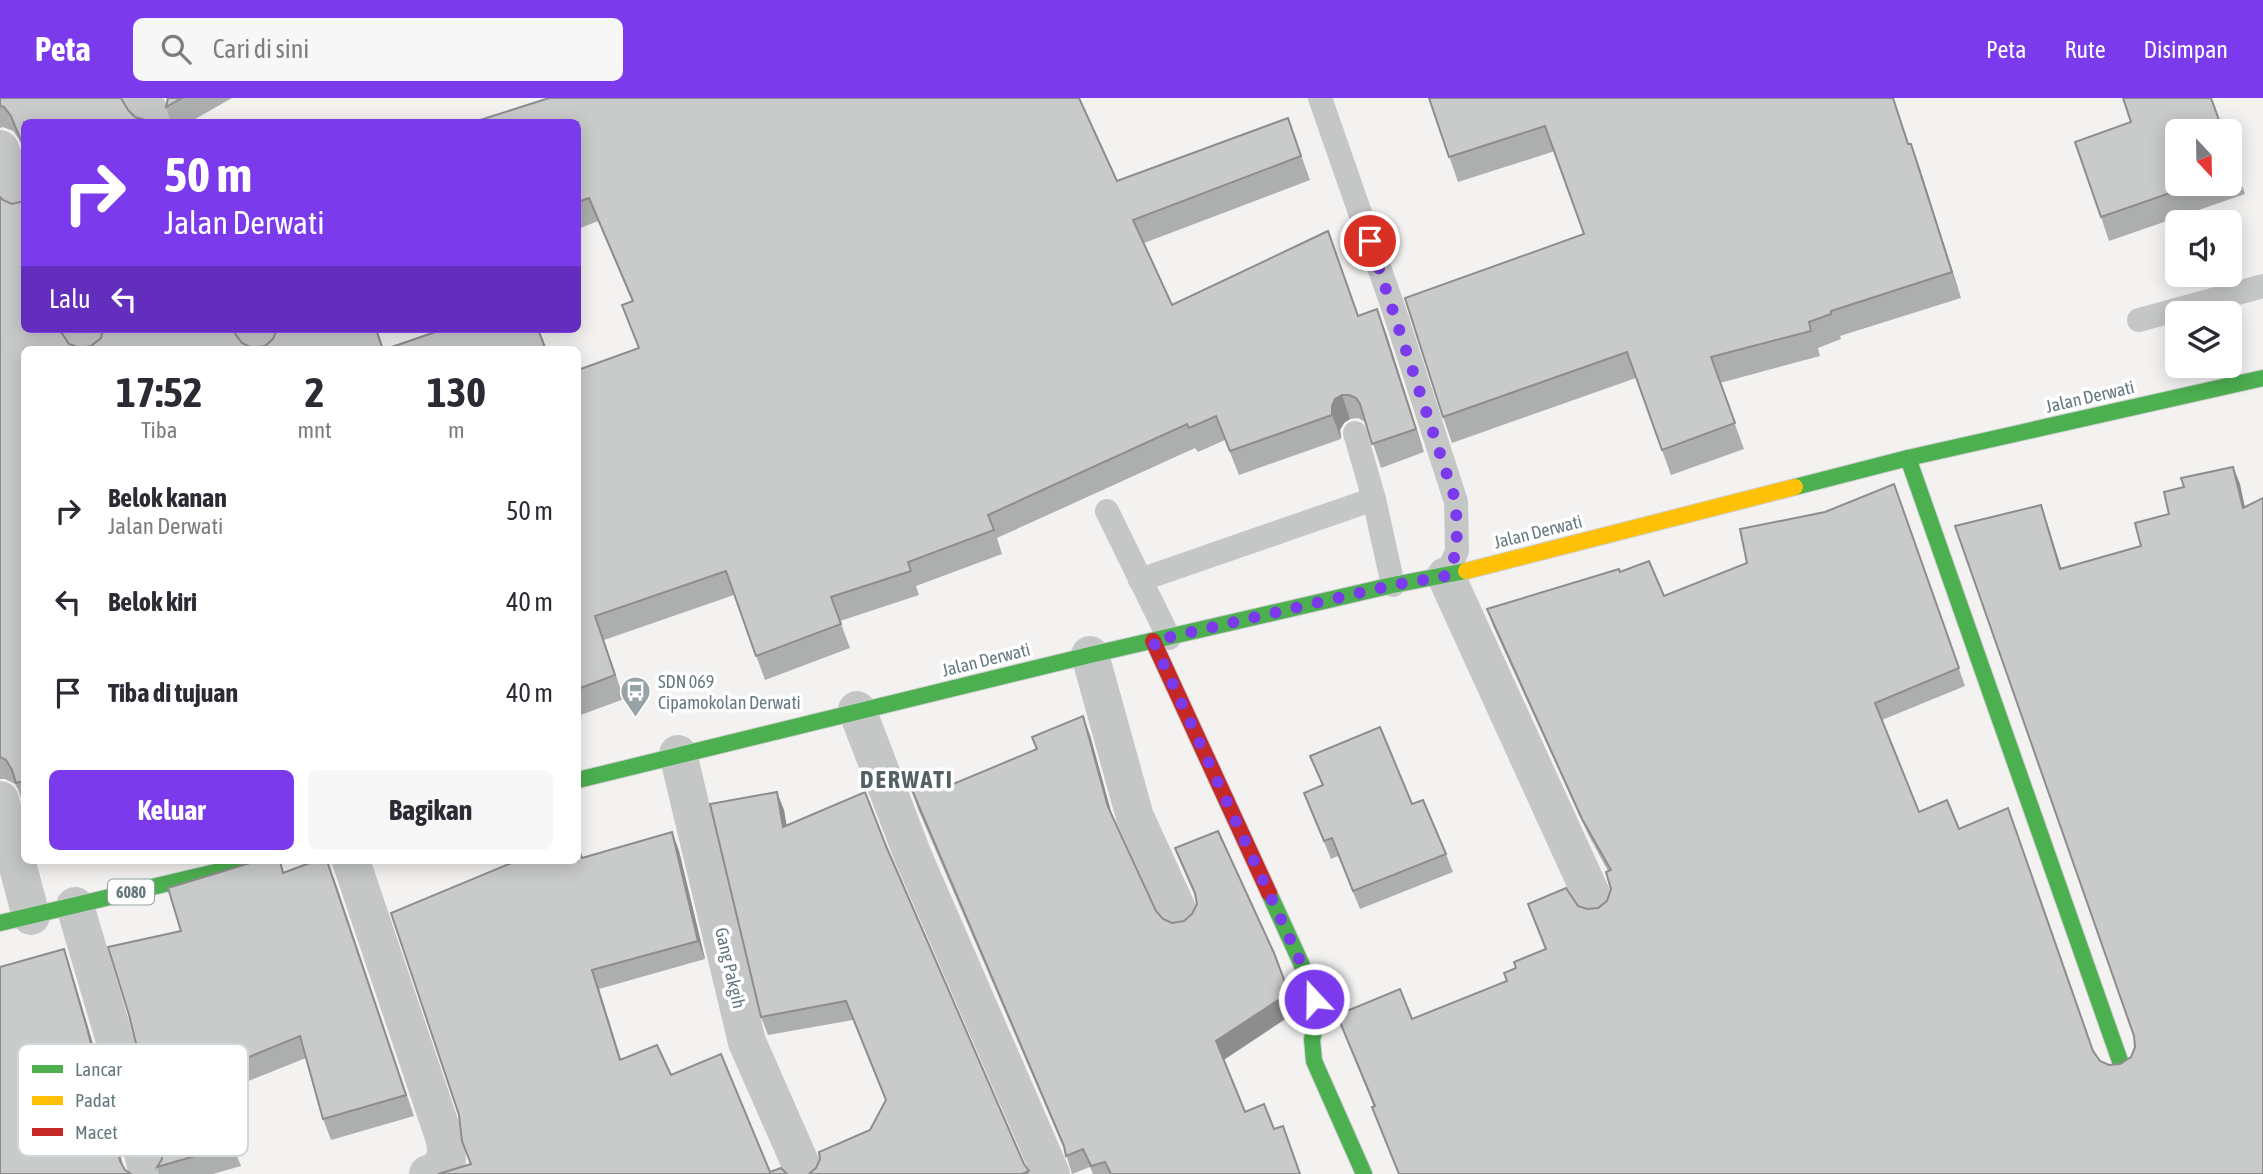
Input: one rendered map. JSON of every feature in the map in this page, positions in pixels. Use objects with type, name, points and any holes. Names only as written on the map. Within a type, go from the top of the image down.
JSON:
[{"type":"main road","name":"Jalan Derwati","points":[[581,779],[1090,654],[1161,640],[1393,585],[1446,576],[1908,458],[2263,378]]},
{"type":"main road","points":[[1908,458],[2120,1061]]},
{"type":"main road","points":[[1161,640],[1301,963],[1320,1013],[1312,1039],[1314,1061],[1364,1174]]},
{"type":"main road","name":"6080","points":[[15,920],[250,864]]},
{"type":"street","points":[[141,98],[153,119]]},
{"type":"street","points":[[0,149],[21,199]]},
{"type":"street","points":[[1446,576],[1596,905]]},
{"type":"street","points":[[1090,654],[1135,817],[1182,920]]},
{"type":"street","points":[[857,710],[913,856],[1051,1174]]},
{"type":"street","name":"Gang Pakgih","points":[[678,754],[747,1042],[805,1174]]},
{"type":"street","points":[[0,800],[15,920]]},
{"type":"street","points":[[352,864],[445,1140],[447,1159],[435,1172],[428,1174]]},
{"type":"street","points":[[75,906],[116,1044]]},
{"type":"street","points":[[144,1156],[148,1174]]},
{"type":"lane","points":[[1320,98],[1395,313],[1456,502],[1457,551],[1446,576]]},
{"type":"lane","points":[[2139,320],[2263,286]]},
{"type":"lane","points":[[1355,433],[1374,499],[1393,585]]},
{"type":"lane","points":[[1140,580],[1374,499]]},
{"type":"lane","points":[[1107,511],[1140,580],[1161,640]]},
{"type":"building","points":[[0,98],[121,98],[128,110],[142,119],[21,119],[21,141],[11,116],[0,106]]},
{"type":"building","points":[[168,98],[182,98],[166,107]]},
{"type":"building","points":[[549,98],[1079,98],[1117,181],[1288,118],[1301,156],[1133,220],[1172,305],[1328,231],[1358,316],[1377,309],[1416,429],[1372,444],[1360,404],[1356,398],[1349,395],[1335,399],[1332,415],[1230,451],[1216,416],[1189,428],[1187,424],[988,515],[994,530],[908,562],[911,571],[831,597],[841,624],[756,656],[726,571],[595,616],[615,675],[581,688],[581,369],[639,348],[622,305],[633,301],[589,198],[581,201],[581,119],[483,119]]},
{"type":"building","points":[[1429,98],[1893,98],[1908,144],[1911,144],[1952,272],[1831,311],[1831,314],[1809,322],[1811,331],[1711,357],[1735,423],[1662,450],[1627,352],[1443,417],[1405,298],[1584,234],[1545,126],[1449,157]]},
{"type":"building","points":[[2123,98],[2211,98],[2219,119],[2165,119],[2165,195],[2101,217],[2075,142],[2131,122]]},
{"type":"building","points":[[0,197],[12,204],[21,202],[21,333],[62,333],[69,344],[74,346],[21,346],[21,782],[16,783],[6,760],[0,757]]},
{"type":"building","points":[[102,333],[235,333],[242,343],[248,346],[91,346],[101,338]]},
{"type":"building","points":[[275,333],[377,333],[382,346],[265,346]]},
{"type":"building","points":[[432,333],[540,333],[544,346],[395,346]]},
{"type":"building","points":[[2233,467],[2243,508],[2263,498],[2263,1174],[1399,1174],[1372,1107],[1375,1106],[1337,1015],[1400,989],[1412,1019],[1507,981],[1504,973],[1516,968],[1514,962],[1546,949],[1528,904],[1566,888],[1578,906],[1598,908],[1607,901],[1611,889],[1606,872],[1611,870],[1582,819],[1487,609],[1619,569],[1620,572],[1649,561],[1664,596],[1747,563],[1740,529],[1825,512],[1894,484],[1959,668],[1875,703],[1919,812],[1947,800],[1959,829],[2008,808],[2093,1051],[2100,1061],[2109,1065],[2120,1064],[2131,1057],[2135,1047],[2134,1036],[1955,526],[2041,505],[2060,569],[2141,546],[2135,523],[2169,514],[2164,492],[2184,487],[2181,478]]},
{"type":"building","points":[[1083,716],[1108,807],[1156,911],[1163,919],[1172,923],[1184,921],[1192,914],[1197,904],[1195,893],[1175,848],[1218,831],[1274,953],[1289,993],[1216,1041],[1245,1112],[1264,1104],[1274,1129],[1283,1126],[1300,1174],[1111,1174],[1105,1162],[1091,1166],[1083,1149],[1066,1156],[912,790],[947,775],[951,785],[1037,749],[1032,737]]},
{"type":"building","points":[[1380,727],[1412,804],[1423,800],[1446,854],[1353,891],[1332,838],[1324,841],[1304,793],[1323,785],[1310,756]]},
{"type":"building","points":[[777,792],[783,827],[865,792],[886,846],[1029,1171],[1022,1174],[809,1174],[816,1168],[820,1159],[819,1152],[870,1130],[886,1100],[846,1001],[761,1017],[710,804]]},
{"type":"building","points":[[672,832],[698,941],[592,970],[620,1060],[657,1045],[671,1075],[721,1054],[770,1172],[781,1168],[787,1174],[438,1174],[471,1164],[462,1141],[459,1115],[391,913],[509,864],[581,864],[581,855],[582,858]]},
{"type":"building","points":[[247,864],[281,864],[283,873],[307,864],[328,864],[406,1095],[323,1119],[300,1036],[248,1057],[248,1044],[136,1044],[108,947],[181,931],[168,888]]},
{"type":"building","points":[[64,949],[91,1044],[18,1044],[18,1156],[119,1156],[125,1170],[131,1174],[0,1174],[0,967]]},
{"type":"building","points":[[162,1156],[195,1156],[157,1167]]},
{"type":"traffic: fast","points":[[1795,487],[1908,458],[2263,378]]},
{"type":"traffic: fast","points":[[1908,458],[2120,1061]]},
{"type":"traffic: fast","points":[[581,779],[1090,655],[1393,585],[1466,571]]},
{"type":"traffic: fast","points":[[0,923],[249,864]]},
{"type":"traffic: fast","points":[[1269,893],[1320,1013],[1312,1039],[1314,1061],[1364,1174]]},
{"type":"traffic: slow","points":[[1466,571],[1795,487]]},
{"type":"traffic: jam","points":[[1153,641],[1269,893]]},
{"type":"place","name":"SDN 069 Cipamokolan Derwati","points":[[635,719]]},
{"type":"district","name":"DERWATI","points":[[907,780]]},
{"type":"route","points":[[1314,999],[1301,963],[1153,641],[1393,585],[1446,576],[1457,551],[1456,502],[1370,241]]}]
